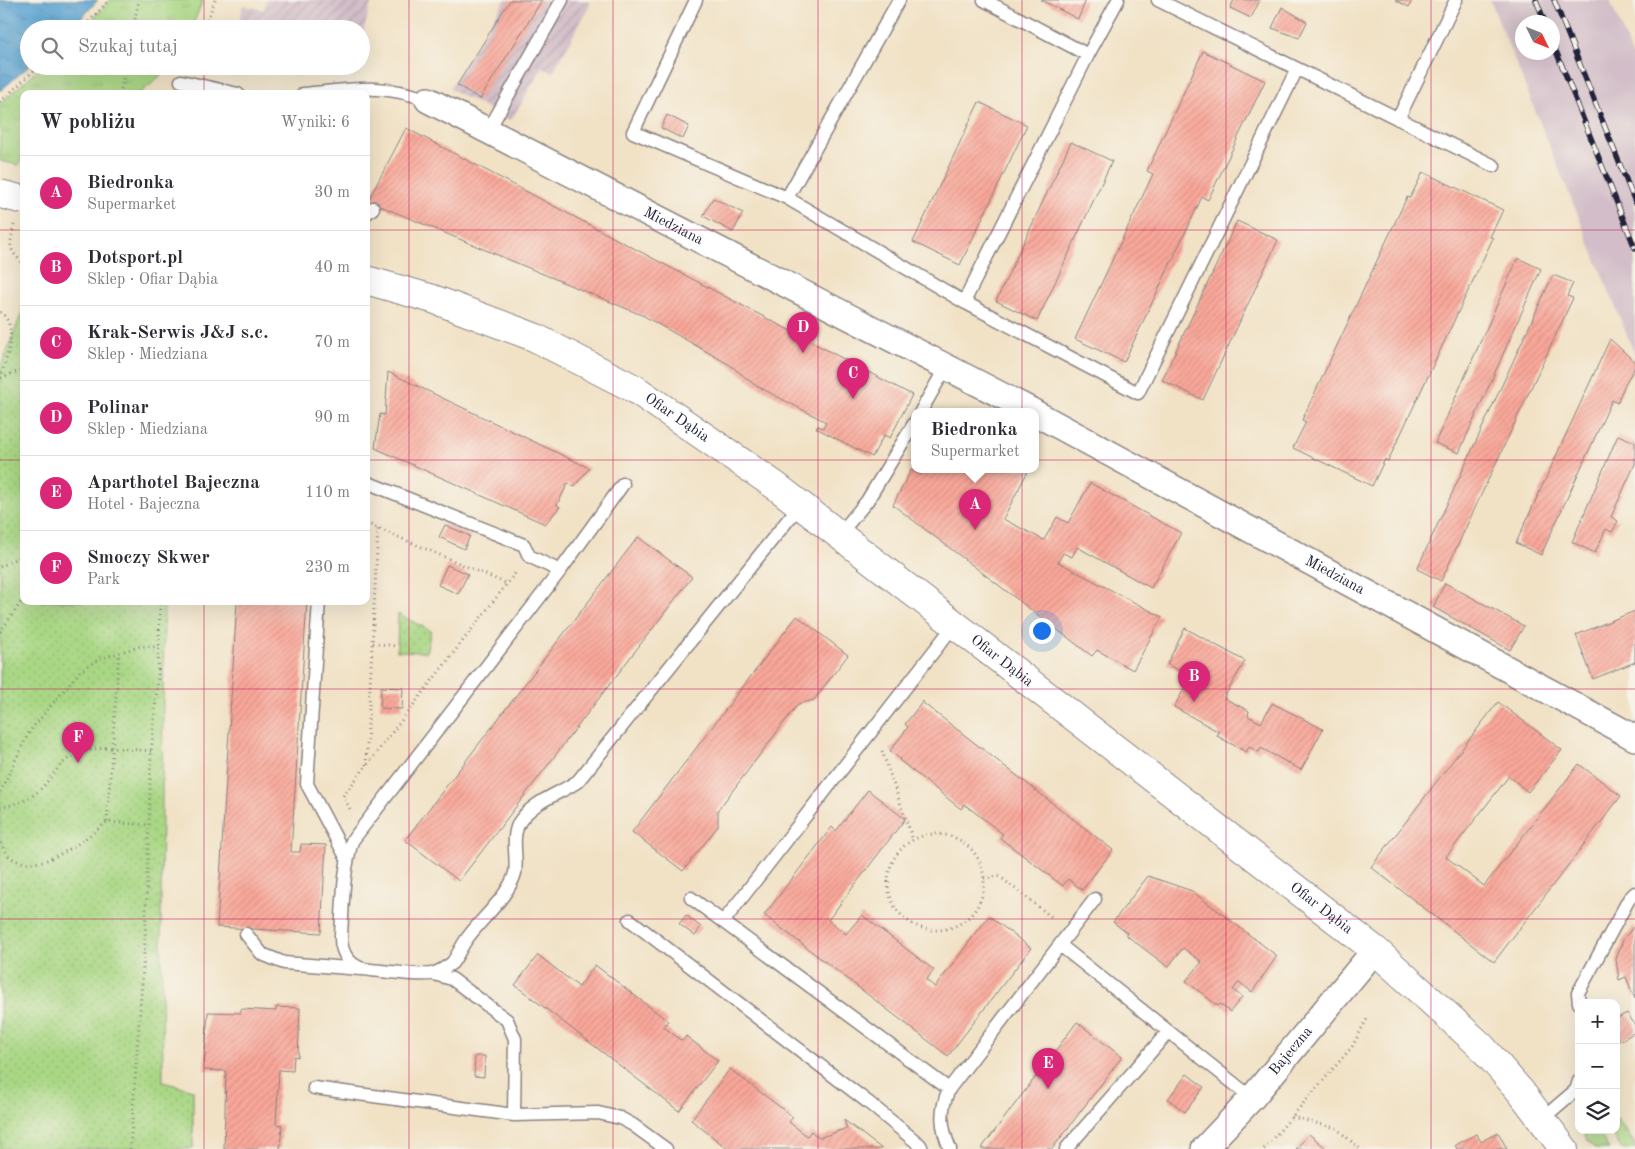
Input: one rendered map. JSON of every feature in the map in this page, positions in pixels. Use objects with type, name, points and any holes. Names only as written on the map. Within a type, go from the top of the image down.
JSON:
[{"type":"street","name":"Miedziana","points":[[428,100],[1026,408]]},
{"type":"street","points":[[0,194],[20,199]]},
{"type":"street","name":"Ofiar Dąbia","points":[[370,281],[433,298],[534,336],[618,380],[673,413],[800,505],[1375,950],[1481,1046],[1542,1118],[1564,1149]]},
{"type":"street","name":"Miedziana","points":[[1039,415],[1635,738]]},
{"type":"street","name":"Bajeczna","points":[[1204,1149],[1252,1098],[1375,950]]},
{"type":"lane","points":[[488,131],[562,0]]},
{"type":"lane","points":[[696,0],[633,132],[787,198],[964,302],[1138,393],[1296,69]]},
{"type":"lane","points":[[787,198],[899,0]]},
{"type":"lane","points":[[984,0],[1088,55]]},
{"type":"lane","points":[[964,302],[1088,55],[1118,0]]},
{"type":"lane","points":[[1158,0],[1494,166]]},
{"type":"lane","points":[[1398,120],[1456,0]]},
{"type":"lane","points":[[181,81],[220,90]]},
{"type":"lane","name":"Miedziana","points":[[346,90],[379,87],[404,91],[428,100]]},
{"type":"lane","points":[[923,408],[946,367]]},
{"type":"lane","points":[[839,534],[867,501],[911,429]]},
{"type":"lane","points":[[370,484],[524,545],[529,556],[560,571]]},
{"type":"lane","points":[[362,970],[346,958],[341,945],[347,859],[352,842],[560,571],[623,484]]},
{"type":"lane","points":[[434,974],[451,963],[466,940],[510,885],[515,873],[515,836],[519,824],[530,808],[539,802],[561,794],[578,781],[800,505]]},
{"type":"lane","points":[[319,605],[308,784],[347,859]]},
{"type":"lane","points":[[723,922],[955,624]]},
{"type":"lane","points":[[1579,999],[1578,993],[1629,898],[1635,892]]},
{"type":"lane","points":[[691,898],[949,1089]]},
{"type":"lane","points":[[950,1149],[940,1118],[943,1103],[949,1089],[1095,899]]},
{"type":"lane","points":[[630,920],[869,1103],[920,1145],[922,1149]]},
{"type":"lane","points":[[246,934],[262,954],[284,964],[434,974],[452,979],[507,1020],[516,1039],[514,1115]]},
{"type":"lane","points":[[1060,945],[1252,1098]]},
{"type":"lane","points":[[1066,1149],[1168,1032]]},
{"type":"lane","points":[[314,1088],[514,1115],[598,1113],[620,1118],[634,1125],[666,1149]]},
{"type":"lane","points":[[1542,1118],[1576,1089]]},
{"type":"path","points":[[90,20],[109,0]]},
{"type":"path","points":[[136,20],[139,0]]},
{"type":"path","points":[[207,20],[215,0]]},
{"type":"path","points":[[0,102],[29,75]]},
{"type":"path","points":[[121,90],[124,75]]},
{"type":"path","points":[[14,224],[10,246],[15,256],[20,260]]},
{"type":"path","points":[[0,312],[4,314],[12,332],[0,379]]},
{"type":"path","points":[[0,379],[20,371]]},
{"type":"path","points":[[370,525],[507,584]]},
{"type":"path","points":[[366,766],[378,528]]},
{"type":"path","points":[[0,567],[20,556]]},
{"type":"path","points":[[362,828],[343,796],[529,556]]},
{"type":"path","points":[[0,632],[20,604]]},
{"type":"path","points":[[130,1149],[145,941],[151,751],[159,647],[160,605]]},
{"type":"path","points":[[373,643],[396,646]]},
{"type":"path","points":[[0,792],[29,732],[80,671],[99,659],[142,646],[159,647]]},
{"type":"path","points":[[107,822],[114,747],[119,654]]},
{"type":"path","points":[[874,728],[913,840]]},
{"type":"path","points":[[0,807],[19,803],[37,793],[52,774],[70,757],[92,750],[114,747],[151,751]]},
{"type":"path","points":[[0,843],[9,856],[25,862],[50,860],[73,848],[107,822],[149,824]]},
{"type":"path","points":[[928,834],[944,834],[959,839],[972,849],[980,862],[984,878],[982,893],[976,907],[966,919],[952,927],[937,930],[922,927],[908,920],[896,908],[890,894],[888,878],[892,862],[900,849],[913,840],[928,834]]},
{"type":"path","points":[[984,878],[999,876],[1070,931]]},
{"type":"path","points":[[1264,1149],[1352,1046],[1368,1017]]},
{"type":"path","points":[[1292,1117],[1336,1128],[1360,1149]]},
{"type":"shaded area","points":[[266,0],[372,0],[366,20],[240,20],[243,5],[264,10]]},
{"type":"shaded area","points":[[505,0],[584,0],[591,3],[553,72],[542,67],[511,121],[450,89]]},
{"type":"shaded area","points":[[1490,0],[1610,0],[1635,62],[1635,355]]},
{"type":"green space","points":[[110,0],[203,0],[195,20],[92,20]]},
{"type":"green space","points":[[32,75],[161,75],[143,90],[20,90],[19,165],[0,161],[0,104]]},
{"type":"green space","points":[[20,317],[20,605],[164,605],[161,898],[163,1082],[193,1090],[193,1149],[0,1149],[0,369]]},
{"type":"green space","points":[[398,614],[431,631],[426,652],[397,651]]},
{"type":"green space","points":[[1620,1123],[1635,1144],[1635,1149],[1622,1149],[1612,1134],[1620,1134]]},
{"type":"green space","points":[[1585,1134],[1600,1134],[1609,1149],[1595,1149]]},
{"type":"water","points":[[0,0],[98,0],[79,20],[20,20],[20,74],[0,91]]},
{"type":"building","points":[[510,0],[542,0],[480,99],[457,85]]},
{"type":"building","points":[[1041,0],[1086,0],[1078,19]]},
{"type":"building","points":[[1234,0],[1260,0],[1251,18],[1230,8]]},
{"type":"building","points":[[1395,0],[1412,0],[1409,7]]},
{"type":"building","points":[[1282,7],[1307,22],[1299,38],[1272,28]]},
{"type":"building","points":[[1203,51],[1265,81],[1208,200],[1202,197],[1124,362],[1075,339],[1153,174],[1147,171]]},
{"type":"building","points":[[979,102],[1027,125],[960,265],[913,242]]},
{"type":"building","points":[[667,115],[689,126],[683,139],[661,128]]},
{"type":"building","points":[[406,128],[912,395],[890,438],[884,435],[872,457],[816,428],[818,426],[823,428],[826,422],[755,385],[730,365],[644,316],[370,202],[370,197]]},
{"type":"building","points":[[1071,142],[1112,161],[1037,321],[996,301]]},
{"type":"building","points":[[1423,172],[1503,210],[1490,237],[1493,238],[1388,461],[1385,459],[1372,486],[1293,448],[1306,422],[1302,420],[1407,197],[1410,198]]},
{"type":"building","points":[[713,198],[743,213],[733,232],[703,216]]},
{"type":"building","points":[[1237,221],[1278,240],[1203,400],[1162,380]]},
{"type":"building","points":[[1518,258],[1541,269],[1459,453],[1435,443]]},
{"type":"building","points":[[1553,275],[1573,283],[1567,296],[1573,298],[1441,581],[1417,569]]},
{"type":"building","points":[[1610,339],[1635,362],[1635,367],[1617,403],[1612,400],[1541,555],[1516,543]]},
{"type":"building","points":[[388,372],[589,468],[574,487],[568,483],[557,505],[560,507],[545,524],[375,448],[380,414],[385,415]]},
{"type":"building","points":[[1618,435],[1635,442],[1635,464],[1611,517],[1618,521],[1612,532],[1606,529],[1595,553],[1572,542]]},
{"type":"building","points":[[911,470],[911,473],[921,475],[922,473],[1027,473],[1003,519],[1044,540],[1057,517],[1068,523],[1090,483],[1181,533],[1151,588],[1077,547],[1072,557],[1063,553],[1058,562],[1162,617],[1133,670],[1097,650],[1092,656],[893,505]]},
{"type":"building","points":[[445,525],[470,536],[464,549],[439,537]]},
{"type":"building","points":[[638,537],[692,577],[459,881],[405,840]]},
{"type":"building","points":[[447,565],[468,574],[458,594],[438,585]]},
{"type":"building","points":[[1445,583],[1524,626],[1510,650],[1433,607]]},
{"type":"building","points":[[237,605],[307,605],[291,852],[300,852],[301,844],[326,845],[321,933],[217,927]]},
{"type":"building","points":[[1635,611],[1635,662],[1593,679],[1576,635]]},
{"type":"building","points":[[797,616],[848,655],[814,700],[798,704],[718,810],[718,826],[683,871],[632,832]]},
{"type":"building","points":[[1185,628],[1245,661],[1224,698],[1249,711],[1248,716],[1261,723],[1272,703],[1323,729],[1301,770],[1261,748],[1259,752],[1249,747],[1246,752],[1217,736],[1219,732],[1174,707],[1197,665],[1192,662],[1185,674],[1167,664]]},
{"type":"building","points":[[381,687],[403,688],[402,709],[380,708]]},
{"type":"building","points":[[923,701],[923,703],[1113,850],[1082,890],[1068,879],[1063,886],[1000,838],[1003,834],[964,804],[961,809],[890,751],[908,727],[905,724]]},
{"type":"building","points":[[1498,702],[1562,750],[1528,792],[1509,776],[1446,857],[1484,886],[1579,764],[1621,796],[1494,962],[1371,867]]},
{"type":"building","points":[[868,790],[905,819],[828,920],[846,934],[862,915],[934,970],[926,980],[935,987],[989,916],[1031,948],[948,1056],[764,915],[832,827],[836,831]]},
{"type":"building","points":[[1148,876],[1192,891],[1277,956],[1252,992],[1239,982],[1233,990],[1242,997],[1230,1012],[1220,1004],[1218,1006],[1186,981],[1202,962],[1183,948],[1168,967],[1126,935],[1127,933],[1113,922]]},
{"type":"building","points":[[686,915],[701,927],[695,936],[679,924]]},
{"type":"building","points":[[1635,925],[1635,999],[1626,977],[1619,980],[1616,959],[1623,940]]},
{"type":"building","points":[[538,955],[579,987],[595,965],[668,1021],[664,1027],[682,1041],[686,1036],[718,1061],[679,1111],[515,985]]},
{"type":"building","points":[[276,1007],[300,1008],[298,1057],[294,1056],[293,1071],[279,1070],[276,1124],[282,1125],[280,1149],[224,1149],[226,1071],[204,1070],[208,1012],[241,1013],[241,1009],[276,1011]]},
{"type":"building","points":[[1627,1013],[1635,1025],[1635,1032],[1620,1041],[1620,1017]]},
{"type":"building","points":[[1077,1022],[1122,1057],[1052,1149],[981,1149]]},
{"type":"building","points":[[475,1056],[485,1056],[484,1077],[474,1076]]},
{"type":"building","points":[[730,1069],[793,1117],[789,1122],[807,1136],[811,1131],[819,1138],[847,1128],[844,1120],[882,1149],[728,1149],[691,1120]]},
{"type":"building","points":[[1187,1074],[1204,1087],[1185,1112],[1168,1099]]},
{"type":"building","points":[[1498,1132],[1507,1149],[1457,1149],[1455,1145],[1477,1134],[1481,1142]]},
{"type":"building","points":[[1309,1134],[1327,1149],[1296,1149]]},
{"type":"railway","points":[[1536,0],[1542,15]]},
{"type":"railway","points":[[1554,0],[1635,202]]},
{"type":"railway","points":[[1560,60],[1635,248]]},
{"type":"place","name":"Polinar","points":[[803,353]]},
{"type":"place","name":"Krak-Serwis J&J s.c.","points":[[853,399]]},
{"type":"place","name":"Biedronka","points":[[975,530]]},
{"type":"place","name":"Dotsport.pl","points":[[1194,702]]},
{"type":"place","name":"Smoczy Skwer","points":[[78,763]]},
{"type":"place","name":"Aparthotel Bajeczna","points":[[1048,1089]]}]
